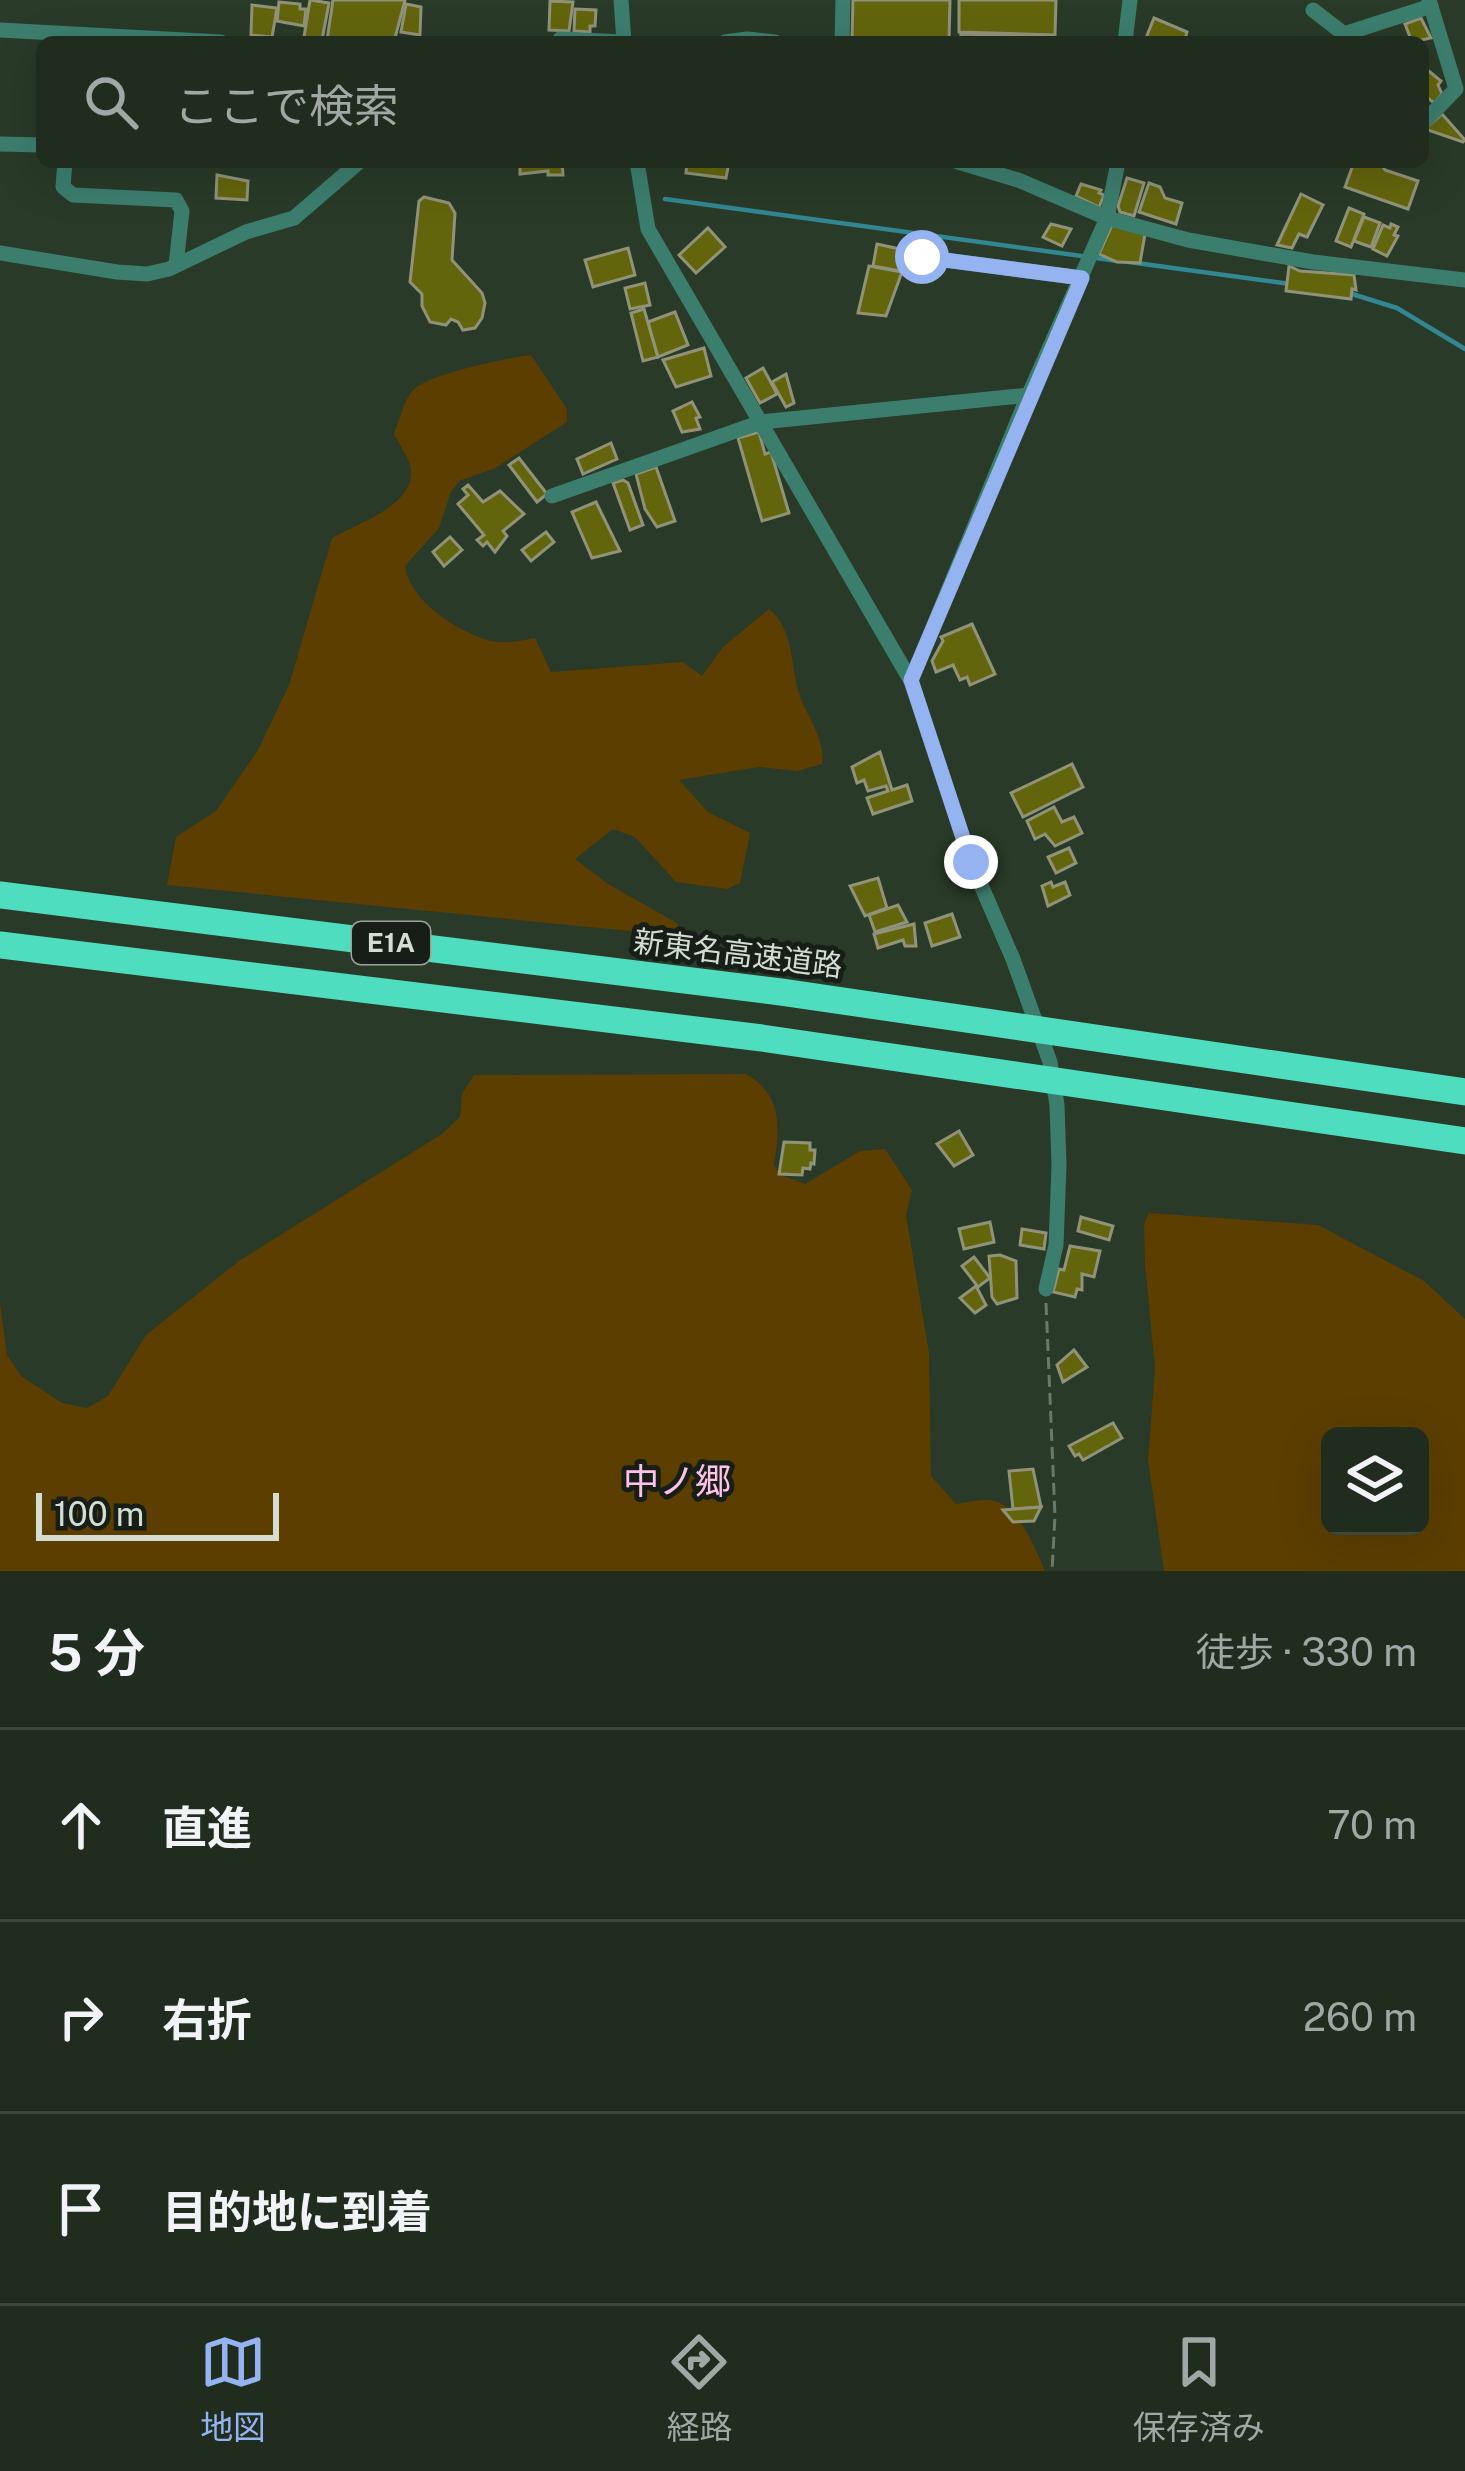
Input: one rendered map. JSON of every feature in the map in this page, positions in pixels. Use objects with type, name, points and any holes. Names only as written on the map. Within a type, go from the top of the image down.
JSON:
[{"type":"highway","name":"新東名高速道路","points":[[0,895],[781,992],[1465,1091]]},
{"type":"highway","name":"E1A","points":[[0,945],[762,1038],[1465,1141]]},
{"type":"street","points":[[621,0],[624,36]]},
{"type":"street","points":[[842,36],[843,0]]},
{"type":"street","points":[[1126,36],[1130,0]]},
{"type":"street","points":[[1312,10],[1344,34],[1430,3],[1459,79],[1456,89],[1429,117]]},
{"type":"street","points":[[0,29],[119,36]]},
{"type":"street","points":[[0,144],[36,145]]},
{"type":"street","points":[[65,168],[63,187],[73,195],[176,200],[182,211],[176,265]]},
{"type":"street","points":[[0,253],[146,274],[246,232],[294,218],[352,168]]},
{"type":"street","points":[[638,168],[648,229],[911,680],[971,862],[1013,959],[1050,1062],[1057,1105],[1057,1245],[1046,1289]]},
{"type":"street","points":[[977,168],[1107,218],[1188,240],[1465,280]]},
{"type":"street","points":[[911,680],[1107,218],[1117,168]]},
{"type":"street","points":[[922,257],[1082,278]]},
{"type":"street","points":[[552,496],[760,422],[1029,395]]},
{"type":"path","points":[[1046,1289],[1055,1516],[1052,1571]]},
{"type":"shaded area","points":[[531,355],[567,409],[567,422],[495,468],[459,481],[439,528],[405,566],[415,591],[436,612],[475,635],[500,642],[535,638],[551,672],[683,662],[702,676],[723,647],[769,609],[787,636],[798,690],[821,745],[822,764],[797,771],[759,767],[679,780],[708,812],[750,833],[740,883],[727,889],[676,882],[635,837],[613,829],[575,859],[608,884],[677,923],[680,936],[167,885],[176,837],[216,811],[258,750],[289,685],[332,538],[382,512],[410,483],[410,466],[394,434],[410,394],[421,384],[451,373]]},
{"type":"shaded area","points":[[746,1074],[773,1102],[778,1125],[774,1165],[781,1175],[805,1184],[860,1151],[885,1149],[912,1190],[906,1215],[929,1353],[931,1476],[956,1504],[995,1501],[1012,1512],[1045,1571],[0,1571],[0,1303],[7,1355],[21,1376],[62,1403],[87,1408],[108,1396],[146,1335],[239,1261],[442,1134],[460,1117],[462,1094],[474,1075]]},
{"type":"shaded area","points":[[1149,1213],[1318,1225],[1424,1281],[1465,1319],[1465,1571],[1164,1571],[1148,1460],[1155,1369],[1144,1224]]},
{"type":"building","points":[[310,0],[329,3],[323,36],[304,36]]},
{"type":"building","points":[[333,0],[405,0],[396,36],[328,36]]},
{"type":"building","points":[[853,0],[950,0],[949,36],[852,36]]},
{"type":"building","points":[[959,0],[1056,0],[1055,35],[959,32]]},
{"type":"building","points":[[550,1],[573,2],[569,31],[549,30]]},
{"type":"building","points":[[279,2],[306,9],[304,26],[277,21]]},
{"type":"building","points":[[406,4],[421,7],[420,35],[401,32]]},
{"type":"building","points":[[252,5],[277,8],[272,36],[251,35]]},
{"type":"building","points":[[575,9],[596,10],[590,32],[574,31]]},
{"type":"building","points":[[1154,18],[1187,32],[1186,36],[1147,36]]},
{"type":"building","points":[[1421,18],[1431,38],[1410,36],[1405,24]]},
{"type":"building","points":[[1429,71],[1441,81],[1442,94],[1434,103],[1429,99]]},
{"type":"building","points":[[1442,114],[1465,140],[1429,130]]},
{"type":"building","points":[[520,168],[562,168],[563,175],[548,175],[548,171],[520,174]]},
{"type":"building","points":[[686,168],[728,168],[726,178],[686,173]]},
{"type":"building","points":[[1352,168],[1384,168],[1418,181],[1408,209],[1345,187]]},
{"type":"building","points":[[217,175],[248,181],[247,200],[216,198]]},
{"type":"building","points":[[1127,178],[1144,183],[1134,216],[1120,212],[1118,206]]},
{"type":"building","points":[[1149,183],[1160,187],[1165,198],[1182,203],[1176,224],[1139,212]]},
{"type":"building","points":[[1081,184],[1101,190],[1099,207],[1076,196]]},
{"type":"building","points":[[1301,194],[1323,205],[1307,237],[1299,234],[1292,248],[1277,245]]},
{"type":"building","points":[[424,197],[449,203],[455,213],[452,260],[482,293],[485,303],[475,328],[463,330],[451,319],[446,325],[430,322],[422,294],[410,282],[419,201]]},
{"type":"building","points":[[1349,208],[1364,214],[1351,247],[1336,241]]},
{"type":"building","points":[[1364,217],[1380,223],[1371,247],[1354,241]]},
{"type":"building","points":[[1113,223],[1145,234],[1140,263],[1117,262],[1099,254]]},
{"type":"building","points":[[1051,224],[1071,229],[1062,246],[1043,237]]},
{"type":"building","points":[[1391,224],[1398,227],[1394,235],[1398,236],[1387,256],[1373,249],[1383,225],[1390,228]]},
{"type":"building","points":[[708,228],[725,247],[696,273],[679,255]]},
{"type":"building","points":[[877,244],[904,250],[900,271],[873,266]]},
{"type":"building","points":[[628,248],[635,275],[593,287],[585,260]]},
{"type":"building","points":[[869,266],[902,272],[886,316],[858,313]]},
{"type":"building","points":[[1289,266],[1354,275],[1356,290],[1352,289],[1351,299],[1286,291]]},
{"type":"building","points":[[645,283],[650,305],[630,309],[625,288]]},
{"type":"building","points":[[644,309],[658,357],[643,361],[631,313]]},
{"type":"building","points":[[675,312],[688,345],[658,357],[648,322]]},
{"type":"building","points":[[704,348],[711,376],[676,387],[663,360]]},
{"type":"building","points":[[763,368],[777,394],[760,403],[746,378]]},
{"type":"building","points":[[786,374],[794,403],[786,407],[772,382]]},
{"type":"building","points":[[692,402],[700,429],[682,432],[673,411]]},
{"type":"building","points":[[759,432],[765,454],[771,452],[789,513],[762,521],[738,438]]},
{"type":"building","points":[[611,443],[617,459],[583,474],[577,459]]},
{"type":"building","points":[[519,458],[547,494],[537,502],[509,465]]},
{"type":"building","points":[[656,467],[675,521],[657,527],[645,509],[636,474]]},
{"type":"building","points":[[623,480],[643,525],[630,530],[613,483]]},
{"type":"building","points":[[468,485],[483,502],[500,491],[524,514],[503,531],[507,536],[495,552],[487,542],[483,546],[477,540],[484,535],[458,504],[468,495],[463,489]]},
{"type":"building","points":[[596,502],[620,551],[592,558],[572,512]]},
{"type":"building","points":[[546,532],[554,542],[531,561],[522,550]]},
{"type":"building","points":[[450,537],[462,550],[444,566],[433,552]]},
{"type":"building","points":[[972,624],[995,674],[970,685],[967,677],[960,680],[953,665],[936,672],[932,661],[941,637]]},
{"type":"building","points":[[880,752],[892,790],[907,785],[912,801],[873,814],[867,798],[888,791],[886,786],[868,791],[864,780],[857,783],[852,767]]},
{"type":"building","points":[[1072,764],[1083,787],[1023,817],[1011,793]]},
{"type":"building","points":[[1054,807],[1062,822],[1074,817],[1082,833],[1055,846],[1045,834],[1035,839],[1027,821]]},
{"type":"building","points":[[1069,848],[1076,863],[1056,873],[1048,857]]},
{"type":"building","points":[[878,878],[887,908],[865,916],[850,886]]},
{"type":"building","points":[[1051,882],[1053,887],[1065,882],[1070,895],[1048,906],[1042,886]]},
{"type":"building","points":[[898,905],[907,922],[875,932],[869,915]]},
{"type":"building","points":[[952,914],[960,937],[932,946],[925,923]]},
{"type":"building","points":[[914,924],[916,946],[905,946],[903,940],[878,948],[874,934]]},
{"type":"building","points":[[959,1131],[973,1155],[954,1166],[937,1144]]},
{"type":"building","points":[[784,1142],[810,1143],[810,1150],[815,1150],[814,1164],[803,1168],[802,1175],[779,1174]]},
{"type":"building","points":[[1081,1217],[1113,1226],[1109,1240],[1078,1231]]},
{"type":"building","points":[[990,1222],[994,1242],[964,1249],[959,1229]]},
{"type":"building","points":[[1022,1229],[1046,1233],[1044,1249],[1020,1245]]},
{"type":"building","points":[[1070,1246],[1100,1251],[1094,1277],[1082,1274],[1082,1290],[1077,1289],[1075,1297],[1053,1292]]},
{"type":"building","points":[[989,1256],[1016,1261],[1017,1298],[997,1304],[992,1297]]},
{"type":"building","points":[[974,1257],[990,1278],[978,1287],[962,1266]]},
{"type":"building","points":[[976,1286],[986,1305],[975,1313],[960,1298]]},
{"type":"building","points":[[1074,1350],[1087,1367],[1063,1382],[1057,1365]]},
{"type":"building","points":[[1113,1423],[1122,1438],[1083,1460],[1075,1456],[1069,1446]]},
{"type":"building","points":[[1033,1469],[1041,1507],[1013,1509],[1009,1471]]},
{"type":"building","points":[[1041,1507],[1034,1521],[1013,1522],[1003,1510]]},
{"type":"waterway","points":[[665,199],[1118,261]]},
{"type":"waterway","points":[[1129,262],[1290,284]]},
{"type":"waterway","points":[[1349,293],[1397,308],[1465,349]]},
{"type":"district","name":"中ノ郷","points":[[677,1481]]},
{"type":"route","points":[[922,257],[1082,278],[911,680],[971,862]]}]
